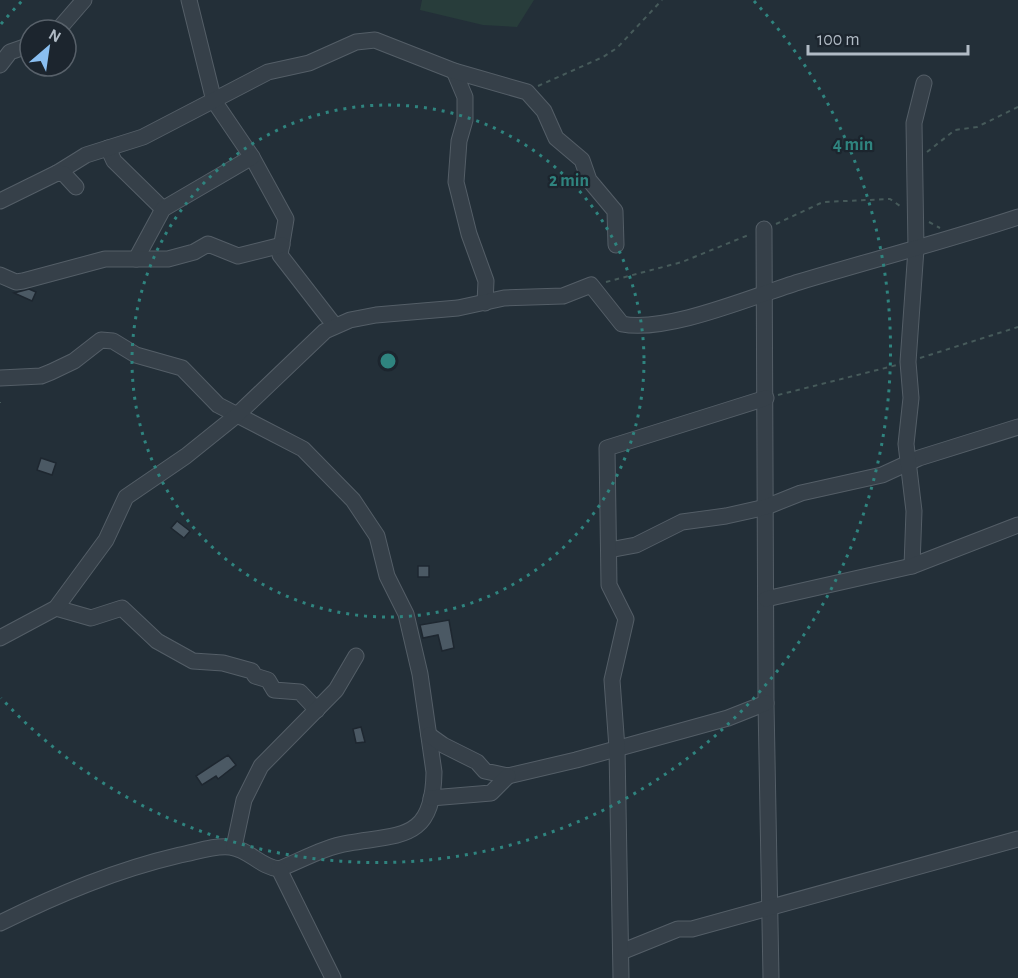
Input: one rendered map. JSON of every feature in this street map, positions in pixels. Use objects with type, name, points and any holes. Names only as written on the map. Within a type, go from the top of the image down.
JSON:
[{"type":"street","points":[[68,18],[84,0]]},
{"type":"street","points":[[189,0],[214,101],[252,157],[286,219],[280,255],[335,326]]},
{"type":"street","points":[[0,200],[57,173],[86,155],[143,137],[268,72],[309,63],[356,42],[375,40],[454,71],[527,92],[544,111],[556,138],[582,160],[589,180],[615,211],[616,244]]},
{"type":"street","points":[[0,65],[10,52],[18,49]]},
{"type":"street","points":[[454,71],[465,97],[465,120],[459,141],[456,182],[469,234],[486,281],[485,303]]},
{"type":"street","points":[[912,566],[914,511],[906,444],[911,398],[908,362],[916,249],[914,123],[924,83]]},
{"type":"street","points":[[108,148],[114,161],[163,209]]},
{"type":"street","points":[[136,259],[163,209],[252,157]]},
{"type":"street","points":[[57,173],[64,174],[76,187]]},
{"type":"street","points":[[0,638],[56,608],[106,540],[126,497],[186,456],[237,415],[325,331],[335,326],[376,315],[439,310],[504,298],[563,296],[591,285],[622,324],[633,326],[675,320],[1018,218]]},
{"type":"street","points":[[764,229],[766,703],[771,978]]},
{"type":"street","points":[[0,274],[16,282],[98,260],[168,259],[194,252],[207,244],[238,256],[282,245]]},
{"type":"street","points":[[0,378],[41,376],[74,361],[101,340],[113,341],[136,355],[182,368],[210,399],[303,449],[353,500],[377,536],[387,576],[406,614],[420,674],[434,772],[431,798],[426,814],[414,829],[376,841],[328,848],[279,869],[263,864],[234,847],[212,848],[128,868],[60,893],[0,923]]},
{"type":"street","points":[[621,978],[617,748],[612,680],[626,619],[609,585],[607,448],[766,398]]},
{"type":"street","points":[[609,550],[636,545],[682,522],[766,507],[801,493],[882,476],[909,463],[1018,427]]},
{"type":"street","points":[[766,598],[912,566],[1018,525]]},
{"type":"street","points":[[56,608],[92,618],[122,608],[157,641],[193,661],[222,663],[252,671],[255,676],[268,680],[274,690],[300,692],[317,710]]},
{"type":"street","points":[[234,847],[244,800],[261,766],[336,690],[356,656]]},
{"type":"street","points":[[429,735],[443,745],[477,762],[486,771],[508,776],[728,718],[766,703]]},
{"type":"street","points":[[431,798],[490,793],[508,776]]},
{"type":"street","points":[[621,952],[678,929],[692,929],[1018,839]]},
{"type":"street","points":[[279,869],[333,978]]},
{"type":"path","points":[[527,92],[610,52],[662,0]]},
{"type":"path","points":[[915,165],[934,144],[955,130],[977,128],[1018,107]]},
{"type":"path","points":[[766,398],[908,362],[1018,327]]},
{"type":"green space","points":[[422,0],[534,0],[517,27],[483,25],[420,10]]},
{"type":"building","points":[[29,289],[36,292],[32,301],[14,293]]},
{"type":"building","points":[[41,458],[56,463],[52,475],[37,470]]},
{"type":"building","points":[[177,521],[190,531],[184,538],[171,528]]},
{"type":"building","points":[[418,566],[429,566],[429,577],[418,577]]},
{"type":"building","points":[[449,620],[454,648],[442,651],[438,635],[423,638],[420,625]]},
{"type":"building","points":[[361,727],[365,742],[356,743],[353,729]]},
{"type":"building","points":[[228,755],[236,765],[218,779],[216,776],[202,785],[196,776]]}]
